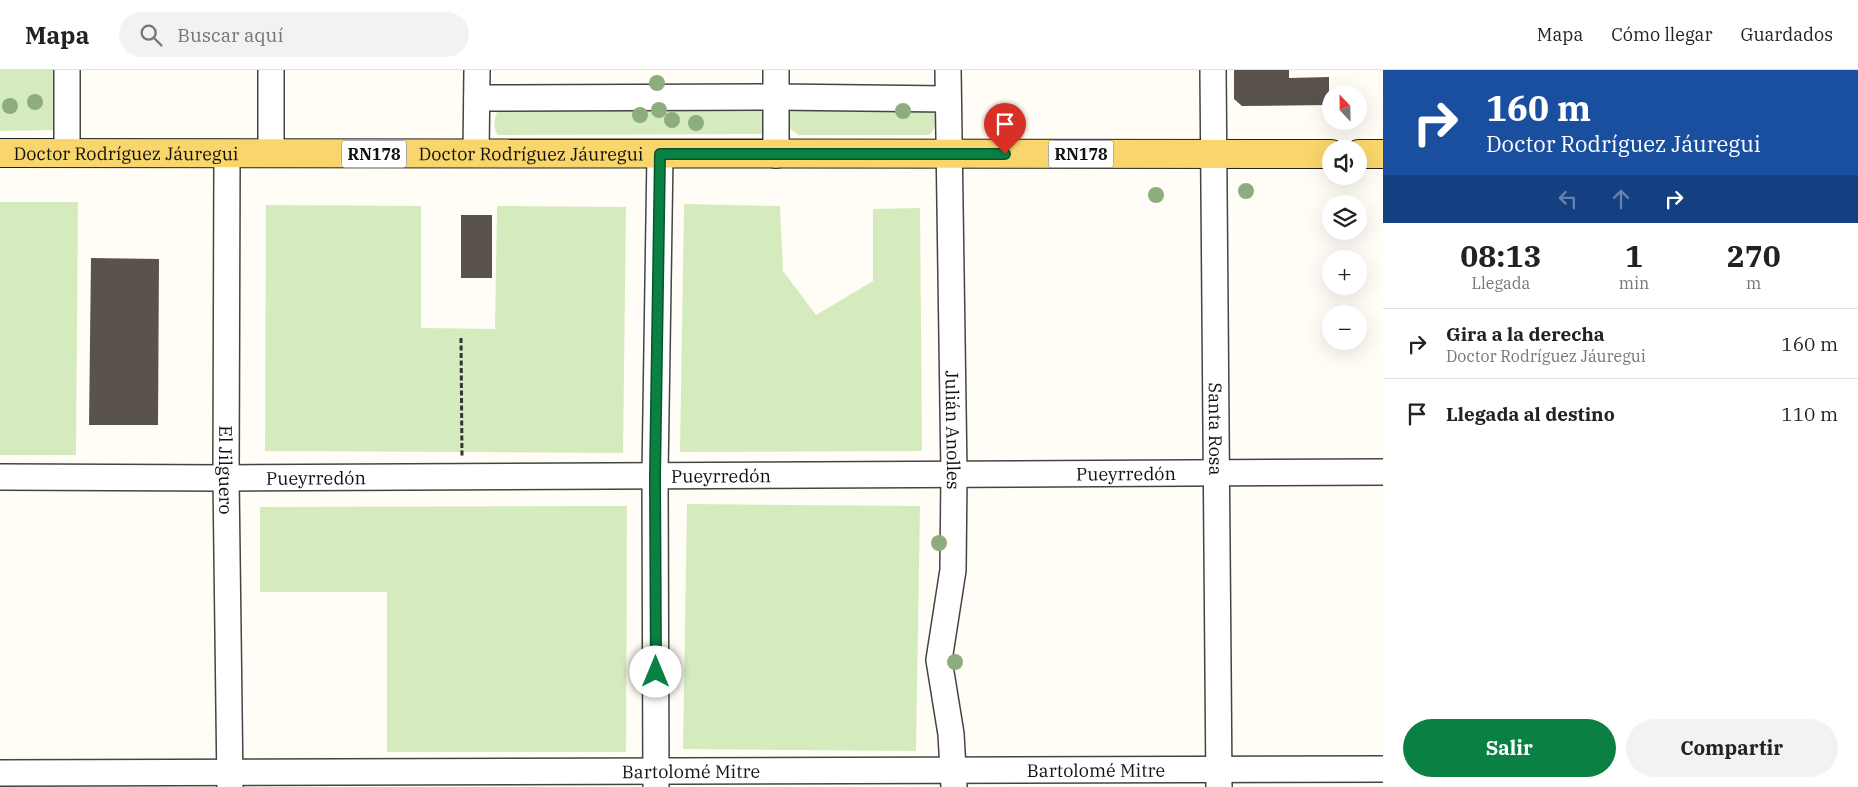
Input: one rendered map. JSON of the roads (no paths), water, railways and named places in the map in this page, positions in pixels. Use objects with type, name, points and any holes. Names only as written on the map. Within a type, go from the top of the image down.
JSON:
[{"type":"main road","name":"Doctor Rodríguez Jáuregui","points":[[0,154],[1322,154]]},
{"type":"main road","points":[[1367,154],[1383,154]]},
{"type":"street","points":[[67,154],[68,70]]},
{"type":"street","points":[[271,70],[272,154]]},
{"type":"street","points":[[476,154],[477,70]]},
{"type":"street","points":[[776,70],[776,155]]},
{"type":"street","name":"Julián Anolles","points":[[948,70],[954,474],[953,570],[940,660],[951,734],[954,779]]},
{"type":"street","name":"Santa Rosa","points":[[1213,70],[1218,778]]},
{"type":"street","points":[[477,98],[776,97],[948,99]]},
{"type":"street","name":"El Jilguero","points":[[227,154],[226,478],[230,780]]},
{"type":"street","points":[[656,779],[655,476],[660,154]]},
{"type":"street","name":"Pueyrredón","points":[[0,477],[226,478],[1383,472]]},
{"type":"street","name":"Bartolomé Mitre","points":[[0,773],[230,780],[954,779],[1218,778],[1383,769]]}]
